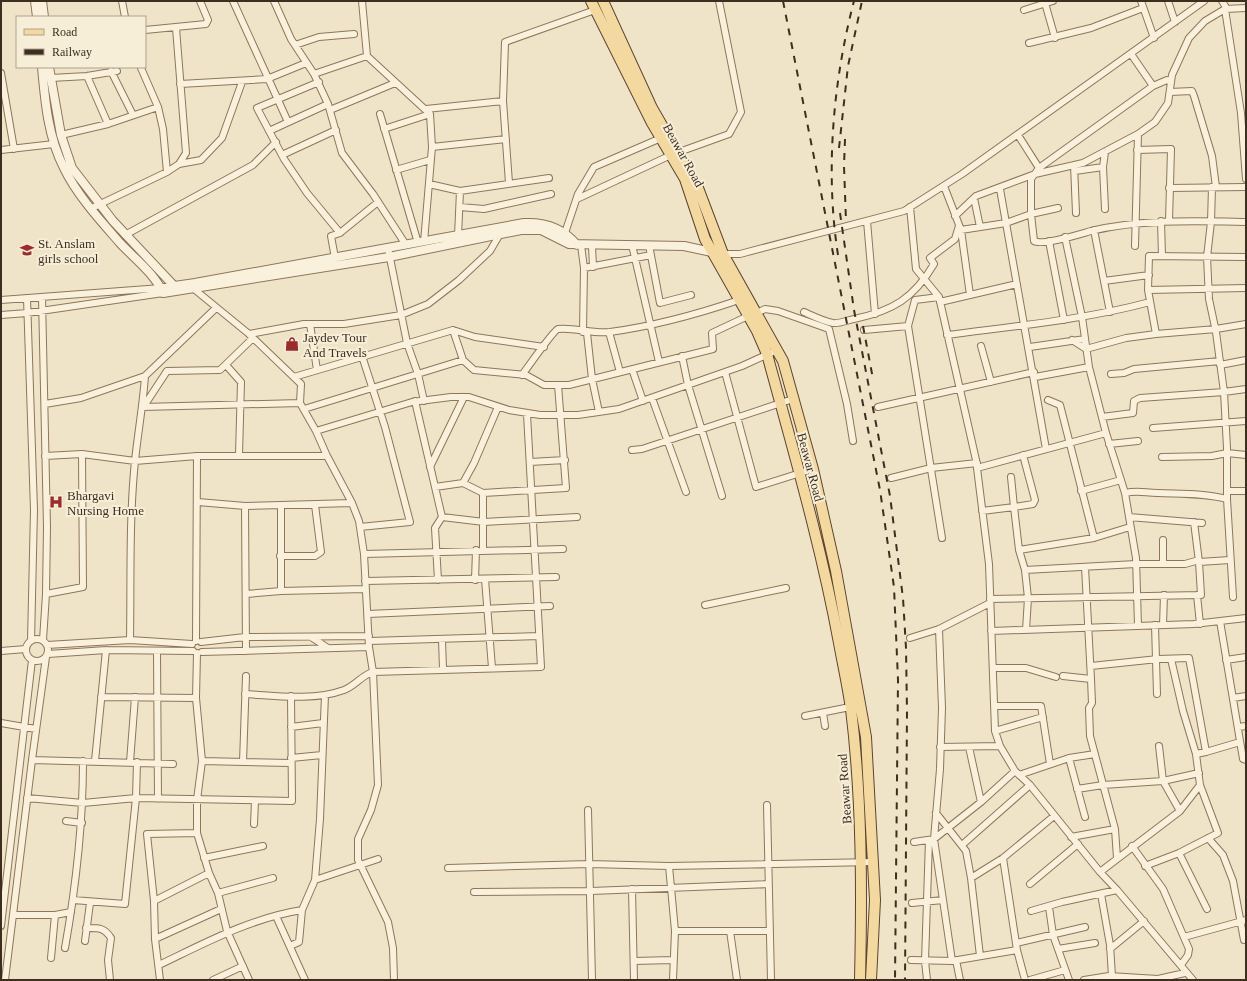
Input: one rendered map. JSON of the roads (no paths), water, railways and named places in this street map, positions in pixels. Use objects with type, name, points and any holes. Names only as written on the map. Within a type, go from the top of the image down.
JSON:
[{"type":"main road","name":"Beawar Road","points":[[603,1],[652,108],[675,153],[702,231],[718,253],[752,314],[783,361],[813,468],[836,571],[866,737],[875,900],[872,980]]},
{"type":"main road","name":"Beawar Road","points":[[593,5],[661,138],[675,153]]},
{"type":"main road","name":"Beawar Road","points":[[718,253],[739,300],[752,314],[767,354],[826,574],[850,707],[858,772],[860,980]]},
{"type":"main road","points":[[846,684],[857,682]]},
{"type":"street","points":[[35,1],[37,16]]},
{"type":"street","points":[[42,1],[44,16]]},
{"type":"street","points":[[122,1],[125,16]]},
{"type":"street","points":[[146,30],[202,26],[208,23],[200,1]]},
{"type":"street","points":[[233,1],[267,79],[288,122]]},
{"type":"street","points":[[274,1],[295,45],[319,82],[329,107],[342,153],[378,202],[406,245]]},
{"type":"street","points":[[361,1],[367,56],[428,112],[432,147],[429,184],[421,242]]},
{"type":"street","points":[[577,198],[675,153],[730,134],[741,112],[719,1]]},
{"type":"street","points":[[1024,10],[1053,1]]},
{"type":"street","points":[[1141,1],[1154,38]]},
{"type":"street","points":[[1168,1],[1175,22]]},
{"type":"street","points":[[50,68],[50,78],[61,135],[72,168],[95,206],[176,288],[194,289],[389,257],[521,230],[536,230],[548,233],[565,243],[579,245],[684,246],[718,253],[740,254],[904,211],[944,186],[1204,1]]},
{"type":"street","points":[[1222,1],[1226,9],[1244,113],[1246,179]]},
{"type":"street","points":[[1045,3],[1054,38]]},
{"type":"street","points":[[509,183],[503,101],[505,42],[593,5]]},
{"type":"street","points":[[1029,43],[1091,28],[1144,8]]},
{"type":"street","points":[[1074,168],[1138,134],[1155,122],[1168,103],[1172,76],[1189,38],[1205,21],[1226,9],[1246,8]]},
{"type":"street","points":[[176,28],[186,153],[179,164]]},
{"type":"street","points":[[295,45],[319,37],[354,34]]},
{"type":"street","points":[[1131,54],[1152,86]]},
{"type":"street","points":[[314,74],[367,56]]},
{"type":"street","points":[[180,84],[242,82],[267,79],[306,62]]},
{"type":"street","points":[[42,68],[44,90],[54,144],[69,177],[95,206],[162,290]]},
{"type":"street","points":[[141,68],[158,107],[163,129],[167,172]]},
{"type":"street","points":[[50,78],[87,76],[114,71],[133,115]]},
{"type":"street","points":[[1,73],[14,149]]},
{"type":"street","points":[[87,76],[108,124]]},
{"type":"street","points":[[1171,82],[1166,80],[1152,86],[1039,168],[1031,179],[1031,214],[1034,241],[1038,243],[1094,230],[1161,221],[1246,222]]},
{"type":"street","points":[[95,206],[167,172],[179,164],[201,160],[222,138],[242,82]]},
{"type":"street","points":[[319,82],[257,108],[282,155],[307,193],[340,233]]},
{"type":"street","points":[[269,131],[288,122],[395,83]]},
{"type":"street","points":[[1170,92],[1192,91],[1212,156],[1214,187],[1207,257],[1209,289],[1224,392],[1227,453],[1226,499],[1233,597]]},
{"type":"street","points":[[384,129],[428,112],[503,101]]},
{"type":"street","points":[[61,135],[108,124],[158,107]]},
{"type":"street","points":[[380,114],[396,170],[421,242]]},
{"type":"street","points":[[282,155],[336,130]]},
{"type":"street","points":[[1018,134],[1039,168]]},
{"type":"street","points":[[1135,246],[1138,134]]},
{"type":"street","points":[[565,233],[578,194],[594,167],[661,138]]},
{"type":"street","points":[[432,147],[506,140]]},
{"type":"street","points":[[125,235],[253,164],[276,142]]},
{"type":"street","points":[[1,150],[54,144]]},
{"type":"street","points":[[1137,150],[1170,148],[1168,221]]},
{"type":"street","points":[[1105,152],[1103,167],[1106,209]]},
{"type":"street","points":[[396,170],[430,160]]},
{"type":"street","points":[[955,216],[974,198],[1035,174],[1074,168],[1103,167]]},
{"type":"street","points":[[1074,168],[1076,213]]},
{"type":"street","points":[[429,184],[460,191],[549,178]]},
{"type":"street","points":[[944,186],[960,228],[970,295]]},
{"type":"street","points":[[1169,188],[1246,187]]},
{"type":"street","points":[[1000,189],[1030,347],[1046,449]]},
{"type":"street","points":[[458,236],[460,191]]},
{"type":"street","points":[[460,207],[484,209],[551,194]]},
{"type":"street","points":[[974,198],[980,227]]},
{"type":"street","points":[[335,258],[331,236],[340,233],[378,202]]},
{"type":"street","points":[[910,207],[916,269],[939,300],[977,465],[988,564],[995,732],[1000,746],[1018,773],[1030,785],[1100,872],[1181,965],[1185,973],[1193,980]]},
{"type":"street","points":[[960,228],[1006,224],[1031,214],[1058,208]]},
{"type":"street","points":[[867,220],[875,314]]},
{"type":"street","points":[[1161,221],[1162,256]]},
{"type":"street","points":[[1,315],[27,313],[176,288],[524,223],[542,224],[565,233],[579,245],[584,268],[585,332],[592,379],[599,412]]},
{"type":"street","points":[[804,312],[835,323],[875,314],[892,308],[908,298],[925,280],[934,264],[930,258],[955,239],[960,228]]},
{"type":"street","points":[[1094,230],[1110,312]]},
{"type":"street","points":[[143,407],[167,371],[220,370],[251,336],[310,324],[344,324],[401,315],[428,304],[458,280],[491,249],[500,234]]},
{"type":"street","points":[[1065,237],[1082,317],[1089,367],[1106,433],[1125,493],[1136,564],[1138,626]]},
{"type":"street","points":[[1049,241],[1064,320]]},
{"type":"street","points":[[632,245],[659,362]]},
{"type":"street","points":[[649,245],[660,303],[691,295]]},
{"type":"street","points":[[592,246],[593,267]]},
{"type":"street","points":[[388,248],[407,343],[418,374],[424,400]]},
{"type":"street","points":[[584,268],[635,260],[651,255]]},
{"type":"street","points":[[1156,334],[1148,290],[1149,256],[1246,258]]},
{"type":"street","points":[[1104,281],[1149,274]]},
{"type":"street","points":[[942,538],[918,398],[908,326],[915,300],[939,300],[970,295],[1017,284]]},
{"type":"street","points":[[1148,290],[1246,288]]},
{"type":"street","points":[[194,289],[251,336],[301,384],[300,403],[316,431],[327,456],[352,503],[360,527],[364,554],[365,589],[373,672],[378,785],[371,810],[358,839],[357,854],[361,866],[388,922],[393,948],[394,980]]},
{"type":"street","points":[[1,300],[162,290]]},
{"type":"street","points":[[5,980],[27,798],[47,656],[45,642],[47,527],[44,456],[45,404],[42,297]]},
{"type":"street","points":[[27,298],[34,510],[30,641],[26,649],[27,656],[38,662],[47,656],[106,650],[157,652],[246,651],[329,648],[369,641]]},
{"type":"street","points":[[522,375],[544,346],[551,333],[558,328],[585,332],[609,332],[711,309],[739,300]]},
{"type":"street","points":[[947,335],[1064,320],[1110,312],[1150,302]]},
{"type":"street","points":[[45,404],[81,398],[145,376],[216,308]]},
{"type":"street","points":[[453,330],[463,360],[474,370],[522,375],[544,385],[569,385],[713,349],[712,333],[764,309],[778,311],[830,329],[847,404],[853,441]]},
{"type":"street","points":[[310,324],[317,370]]},
{"type":"street","points":[[1072,340],[1086,349],[1126,338],[1216,329],[1246,324]]},
{"type":"street","points":[[864,330],[908,326]]},
{"type":"street","points":[[294,377],[453,330],[475,337],[544,346]]},
{"type":"street","points":[[609,332],[620,372]]},
{"type":"street","points":[[1030,347],[1085,339]]},
{"type":"street","points":[[982,346],[991,382]]},
{"type":"street","points":[[316,431],[415,402],[464,397],[469,397],[498,407],[527,414],[560,415],[619,410],[725,372],[777,350]]},
{"type":"street","points":[[360,527],[410,522],[380,412],[362,356]]},
{"type":"street","points":[[682,356],[688,385],[722,496]]},
{"type":"street","points":[[304,409],[463,360]]},
{"type":"street","points":[[1111,374],[1119,374],[1134,369],[1246,360]]},
{"type":"street","points":[[226,365],[241,382],[240,455]]},
{"type":"street","points":[[878,407],[991,382],[1034,374],[1089,367]]},
{"type":"street","points":[[632,369],[642,401]]},
{"type":"street","points":[[725,372],[756,487],[800,474],[813,468]]},
{"type":"street","points":[[130,640],[130,541],[135,461],[143,407],[145,376]]},
{"type":"street","points":[[435,487],[463,483],[483,493],[566,488],[558,385]]},
{"type":"street","points":[[1102,417],[1133,413],[1134,401],[1140,398],[1246,389]]},
{"type":"street","points":[[430,467],[464,397]]},
{"type":"street","points":[[652,398],[686,492]]},
{"type":"street","points":[[632,450],[642,449],[793,399]]},
{"type":"street","points":[[1048,400],[1060,405],[1068,442],[1094,538]]},
{"type":"street","points":[[415,402],[442,517],[435,528],[438,580]]},
{"type":"street","points":[[143,407],[300,403]]},
{"type":"street","points":[[463,483],[474,463],[498,407]]},
{"type":"street","points":[[245,694],[290,696],[325,695],[348,688],[366,675],[373,672],[541,667],[527,414]]},
{"type":"street","points":[[1153,428],[1246,421]]},
{"type":"street","points":[[891,478],[931,468],[977,465],[1023,455],[1106,433]]},
{"type":"street","points":[[1110,444],[1138,441]]},
{"type":"street","points":[[1162,457],[1212,456],[1227,453],[1246,455]]},
{"type":"street","points":[[44,456],[82,454],[135,461],[197,456],[327,456]]},
{"type":"street","points":[[46,594],[83,587],[82,454]]},
{"type":"street","points":[[982,511],[1030,505],[1035,500],[1023,455]]},
{"type":"street","points":[[197,456],[198,502],[195,568],[197,652],[196,698],[202,761],[197,800],[197,833],[209,873],[218,893],[227,931],[249,980]]},
{"type":"street","points":[[530,462],[565,460]]},
{"type":"street","points":[[1011,477],[1019,550],[1025,570],[1028,598],[1026,630]]},
{"type":"street","points":[[1081,491],[1121,480]]},
{"type":"street","points":[[1125,493],[1139,490],[1149,493],[1210,494],[1226,499]]},
{"type":"street","points":[[1227,491],[1246,491]]},
{"type":"street","points":[[483,493],[483,550]]},
{"type":"street","points":[[198,502],[245,506],[352,503]]},
{"type":"street","points":[[281,505],[281,591]]},
{"type":"street","points":[[280,556],[315,556],[321,552],[314,505]]},
{"type":"street","points":[[245,506],[246,651]]},
{"type":"street","points":[[442,517],[484,522],[577,517]]},
{"type":"street","points":[[1129,517],[1202,523]]},
{"type":"street","points":[[910,638],[939,629],[990,601],[1087,596],[1201,595],[1199,561],[1194,522]]},
{"type":"street","points":[[1019,550],[1094,538],[1130,527]]},
{"type":"street","points":[[1163,540],[1163,564]]},
{"type":"street","points":[[364,554],[563,549]]},
{"type":"street","points":[[476,550],[476,580]]},
{"type":"street","points":[[1025,570],[1136,564],[1185,564],[1199,561],[1230,560]]},
{"type":"street","points":[[1085,567],[1090,627],[1092,703],[1089,708],[1090,736],[1115,829],[1117,858]]},
{"type":"street","points":[[365,581],[476,580],[556,577]]},
{"type":"street","points":[[485,579],[492,668]]},
{"type":"street","points":[[706,605],[786,588]]},
{"type":"street","points":[[246,594],[281,591],[365,589]]},
{"type":"street","points":[[1163,625],[1164,595]]},
{"type":"street","points":[[1197,595],[1200,624]]},
{"type":"street","points":[[368,614],[550,606]]},
{"type":"street","points":[[991,631],[1200,624],[1246,618]]},
{"type":"street","points":[[1220,621],[1243,759],[1246,760]]},
{"type":"street","points":[[1155,625],[1158,659],[1158,694]]},
{"type":"street","points":[[927,980],[925,960],[926,901],[931,840],[936,813],[942,708],[939,629]]},
{"type":"street","points":[[30,641],[37,639],[45,642],[130,640],[196,642],[245,637],[309,636],[369,641],[539,636]]},
{"type":"street","points":[[309,636],[329,648]]},
{"type":"street","points":[[442,640],[443,669]]},
{"type":"street","points":[[196,642],[204,648],[197,652]]},
{"type":"street","points":[[1,651],[26,649]]},
{"type":"street","points":[[95,761],[106,650]]},
{"type":"street","points":[[157,652],[158,799]]},
{"type":"street","points":[[1226,660],[1246,657]]},
{"type":"street","points":[[1091,666],[1158,659],[1189,658],[1206,752]]},
{"type":"street","points":[[1145,866],[1178,853],[1218,833],[1200,785],[1196,754],[1183,711],[1171,659]]},
{"type":"street","points":[[1,926],[32,660]]},
{"type":"street","points":[[992,668],[1026,668],[1059,677],[1091,678]]},
{"type":"street","points":[[243,762],[246,676]]},
{"type":"street","points":[[290,946],[299,942],[302,910],[315,880],[320,819],[325,695]]},
{"type":"street","points":[[27,798],[83,803],[136,798],[292,801],[290,696]]},
{"type":"street","points":[[1233,698],[1246,696]]},
{"type":"street","points":[[101,697],[196,698]]},
{"type":"street","points":[[130,762],[135,698]]},
{"type":"street","points":[[994,706],[1041,706],[1050,764]]},
{"type":"street","points":[[805,716],[850,707]]},
{"type":"street","points":[[823,713],[825,726]]},
{"type":"street","points":[[995,732],[1043,717]]},
{"type":"street","points":[[1,723],[36,729]]},
{"type":"street","points":[[291,727],[323,723]]},
{"type":"street","points":[[1238,727],[1246,726]]},
{"type":"street","points":[[1196,754],[1240,742]]},
{"type":"street","points":[[940,747],[1000,746]]},
{"type":"street","points":[[1158,746],[1163,781],[1180,811]]},
{"type":"street","points":[[969,747],[981,802]]},
{"type":"street","points":[[914,842],[931,840],[1018,773],[1069,758],[1095,754]]},
{"type":"street","points":[[202,761],[243,762],[291,760],[322,755]]},
{"type":"street","points":[[1069,758],[1085,817]]},
{"type":"street","points":[[32,760],[173,764]]},
{"type":"street","points":[[65,948],[73,900],[82,823],[84,761]]},
{"type":"street","points":[[73,900],[126,904],[136,798],[137,762]]},
{"type":"street","points":[[1078,789],[1103,785],[1163,781],[1199,773]]},
{"type":"street","points":[[962,845],[1030,785]]},
{"type":"street","points":[[1100,872],[1132,846],[1180,811],[1200,785]]},
{"type":"street","points":[[254,824],[255,800]]},
{"type":"street","points":[[767,805],[771,980]]},
{"type":"street","points":[[588,810],[592,980]]},
{"type":"street","points":[[936,813],[966,851],[971,878],[980,956]]},
{"type":"street","points":[[971,878],[1003,858],[1054,816]]},
{"type":"street","points":[[66,821],[82,823]]},
{"type":"street","points":[[1071,837],[1115,829]]},
{"type":"street","points":[[160,980],[155,939],[154,901],[147,834],[197,833]]},
{"type":"street","points":[[1208,838],[1223,855],[1233,881],[1244,920],[1244,940]]},
{"type":"street","points":[[931,840],[954,960],[960,980]]},
{"type":"street","points":[[1030,884],[1078,844]]},
{"type":"street","points":[[204,858],[263,846]]},
{"type":"street","points":[[1132,846],[1163,889],[1184,937],[1189,953],[1181,965]]},
{"type":"street","points":[[1178,853],[1207,909]]},
{"type":"street","points":[[1003,858],[1016,947],[1025,980]]},
{"type":"street","points":[[315,880],[361,866],[378,859]]},
{"type":"street","points":[[448,868],[589,864],[669,866],[874,862]]},
{"type":"street","points":[[669,866],[675,931],[672,960],[673,980]]},
{"type":"street","points":[[154,901],[209,873]]},
{"type":"street","points":[[218,893],[273,878]]},
{"type":"street","points":[[474,892],[591,891],[768,884]]},
{"type":"street","points":[[632,889],[634,980]]},
{"type":"street","points":[[1031,912],[1117,890]]},
{"type":"street","points":[[1101,894],[1110,949],[1112,976]]},
{"type":"street","points":[[912,903],[943,900]]},
{"type":"street","points":[[85,941],[90,902]]},
{"type":"street","points":[[1049,907],[1053,935],[1069,980]]},
{"type":"street","points":[[155,939],[221,909]]},
{"type":"street","points":[[158,965],[227,931],[284,913],[302,910]]},
{"type":"street","points":[[13,915],[55,915],[71,912]]},
{"type":"street","points":[[51,958],[55,915]]},
{"type":"street","points":[[276,916],[305,980]]},
{"type":"street","points":[[1184,937],[1244,920]]},
{"type":"street","points":[[1110,949],[1144,921]]},
{"type":"street","points":[[911,960],[954,960],[980,956],[1085,927]]},
{"type":"street","points":[[86,928],[100,928],[106,930],[111,938],[108,960],[110,980]]},
{"type":"street","points":[[675,931],[770,931]]},
{"type":"street","points":[[729,980],[737,980],[730,931]]},
{"type":"street","points":[[1058,949],[1095,943]]},
{"type":"street","points":[[634,961],[672,960]]},
{"type":"street","points":[[213,980],[243,966]]},
{"type":"street","points":[[1030,980],[1065,970]]},
{"type":"street","points":[[1088,980],[1112,976],[1158,979],[1185,973]]},
{"type":"railway","points":[[783,1],[880,490],[894,587],[898,680],[895,980]]},
{"type":"railway","points":[[838,255],[832,192],[833,127],[841,63],[854,1]]},
{"type":"railway","points":[[839,148],[848,66],[862,1]]},
{"type":"railway","points":[[845,139],[844,166],[846,221]]},
{"type":"railway","points":[[840,213],[854,310],[890,496],[903,598],[906,648],[907,712],[905,980]]},
{"type":"railway","points":[[863,326],[873,379]]},
{"type":"place","name":"St. Anslam girls school","points":[[27,250]]},
{"type":"place","name":"Jaydev Tour And Travels","points":[[292,344]]},
{"type":"place","name":"Bhargavi Nursing Home","points":[[56,502]]}]
